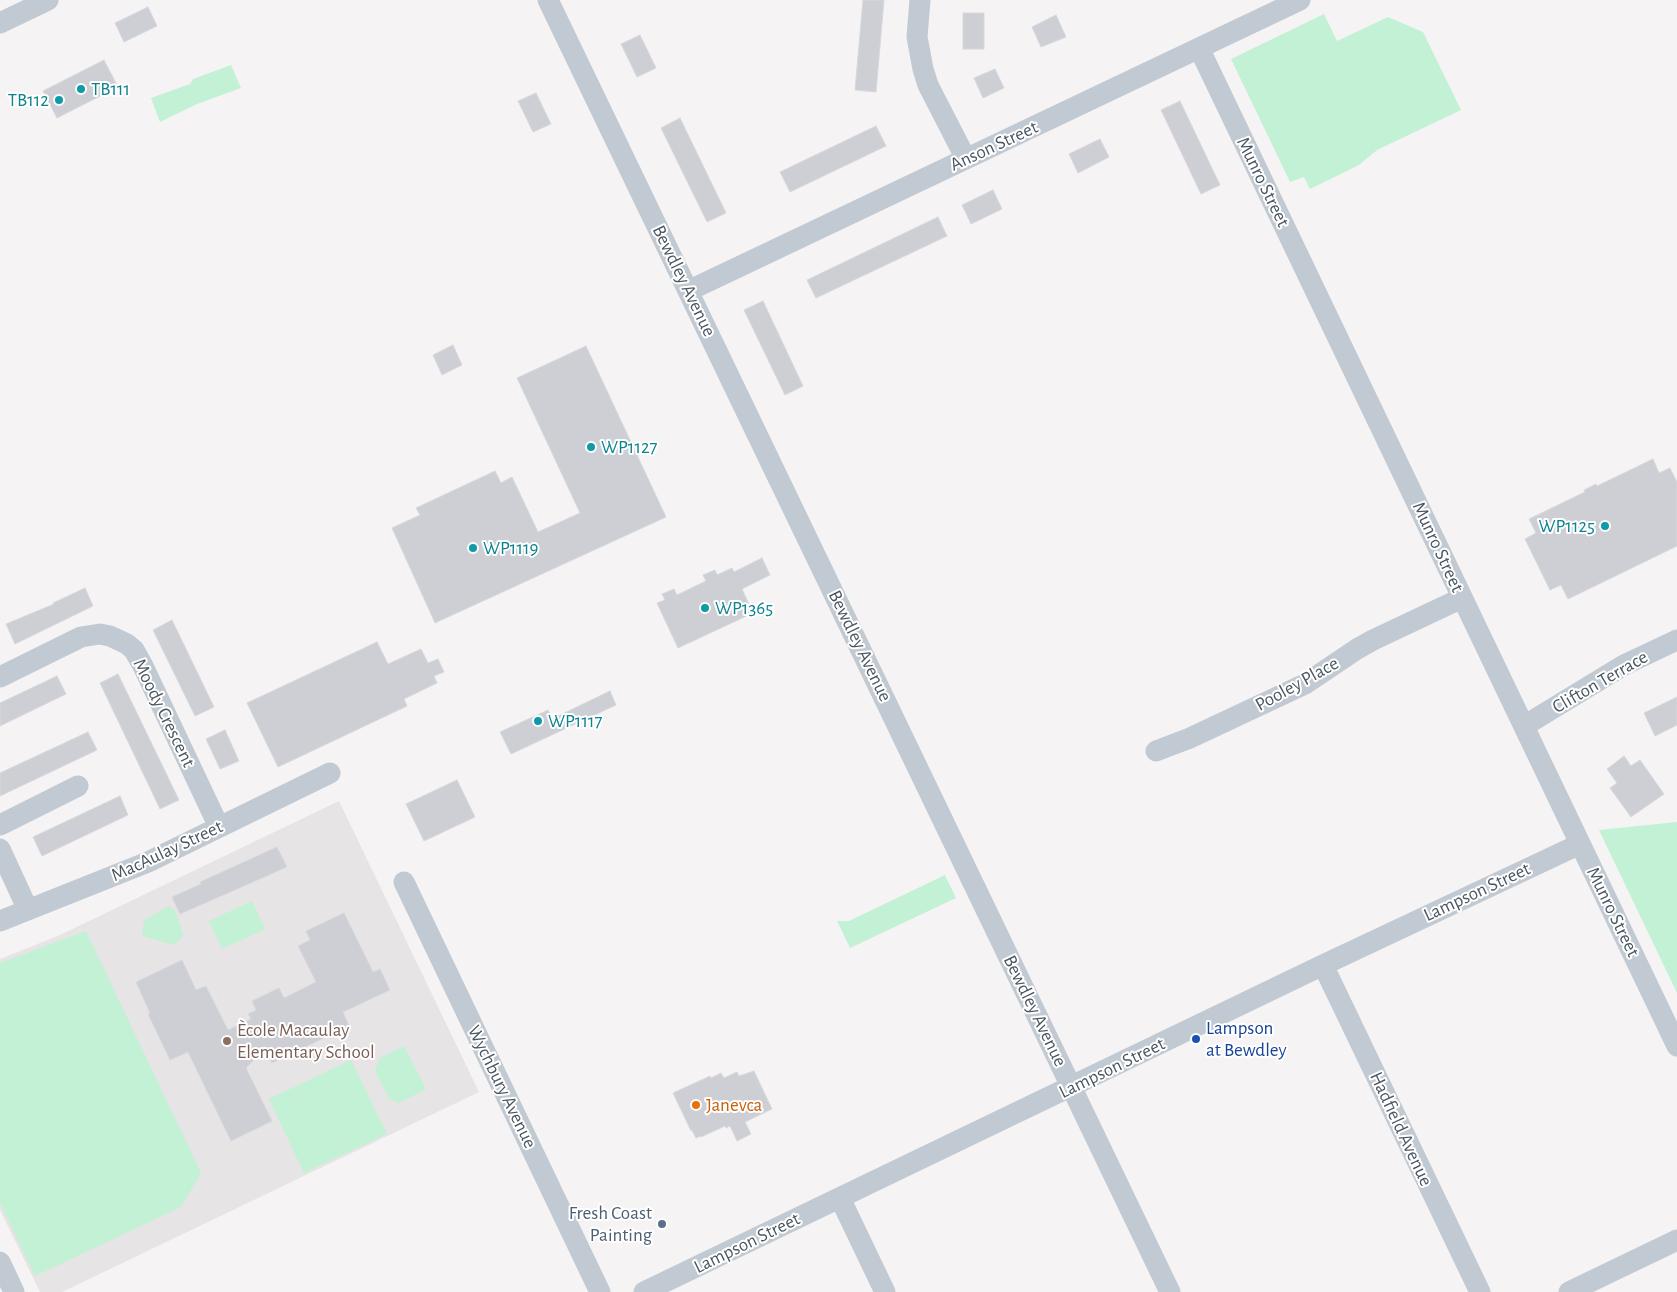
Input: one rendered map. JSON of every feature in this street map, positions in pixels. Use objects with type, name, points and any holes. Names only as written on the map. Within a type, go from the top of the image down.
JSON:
[{"type":"street","points":[[0,23],[48,0]]},
{"type":"street","name":"Bewdley Avenue","points":[[548,0],[1170,1292]]},
{"type":"street","points":[[920,0],[917,37],[923,69],[928,85],[966,159]]},
{"type":"street","name":"Anson Street","points":[[688,291],[1300,0]]},
{"type":"street","name":"Munro Street","points":[[1198,48],[1677,1046]]},
{"type":"street","name":"Pooley Place","points":[[1156,751],[1190,738],[1305,684],[1356,649],[1462,598]]},
{"type":"street","name":"Moody Crescent","points":[[0,676],[81,637],[100,634],[119,639],[134,650],[144,666],[219,827]]},
{"type":"street","name":"Clifton Terrace","points":[[1524,726],[1624,665],[1677,640]]},
{"type":"street","name":"MacAulay Street","points":[[0,921],[139,866],[330,773]]},
{"type":"street","points":[[0,825],[78,786]]},
{"type":"street","name":"Lampson Street","points":[[644,1292],[1323,965],[1580,844]]},
{"type":"street","points":[[0,849],[28,910]]},
{"type":"street","name":"Wychbury Avenue","points":[[404,882],[600,1292]]},
{"type":"street","name":"Hadfield Avenue","points":[[1323,965],[1480,1292]]},
{"type":"street","points":[[840,1198],[885,1292]]},
{"type":"street","points":[[1569,1292],[1677,1240]]},
{"type":"street","points":[[0,1262],[14,1292]]},
{"type":"shaded area","name":"Ècole Macaulay Elementary School","points":[[339,801],[479,1092],[62,1292],[40,1292],[0,1210],[0,959],[60,935]]},
{"type":"green space","points":[[1324,14],[1337,41],[1388,17],[1423,32],[1461,110],[1377,150],[1359,165],[1310,189],[1304,177],[1290,182],[1231,59]]},
{"type":"green space","points":[[231,65],[241,88],[197,104],[160,122],[151,98],[190,84],[193,79]]},
{"type":"green space","points":[[1677,822],[1677,993],[1599,830]]},
{"type":"green space","points":[[945,875],[956,898],[850,948],[837,921],[849,921]]},
{"type":"green space","points":[[252,901],[265,929],[222,949],[209,921]]},
{"type":"green space","points":[[169,906],[176,912],[183,936],[174,945],[142,936],[144,920]]},
{"type":"green space","points":[[86,931],[201,1173],[181,1207],[35,1276],[0,1203],[0,963]]},
{"type":"green space","points":[[404,1046],[426,1089],[399,1103],[389,1099],[375,1071],[380,1058]]},
{"type":"green space","points":[[351,1060],[387,1134],[304,1173],[269,1099]]},
{"type":"building","points":[[863,0],[884,0],[876,92],[855,90]]},
{"type":"building","points":[[148,7],[157,26],[124,42],[115,23]]},
{"type":"building","points":[[963,13],[984,13],[984,49],[963,49]]},
{"type":"building","points":[[1056,15],[1066,37],[1041,47],[1032,27]]},
{"type":"building","points":[[640,35],[656,68],[637,77],[621,44]]},
{"type":"building","points":[[104,60],[118,87],[57,118],[43,91]]},
{"type":"building","points":[[995,69],[1004,88],[983,98],[974,78]]},
{"type":"building","points":[[536,93],[551,124],[533,132],[518,101]]},
{"type":"building","points":[[1180,101],[1220,185],[1201,194],[1161,110]]},
{"type":"building","points":[[680,118],[726,213],[707,222],[661,128]]},
{"type":"building","points":[[876,126],[886,146],[790,192],[780,172]]},
{"type":"building","points":[[1100,139],[1109,157],[1078,173],[1069,154]]},
{"type":"building","points":[[993,190],[1002,209],[971,224],[962,205]]},
{"type":"building","points":[[938,217],[947,236],[816,298],[807,280]]},
{"type":"building","points":[[763,301],[803,386],[785,395],[744,310]]},
{"type":"building","points":[[453,345],[462,365],[442,375],[433,355]]},
{"type":"building","points":[[586,346],[666,517],[435,623],[392,528],[420,515],[416,508],[495,471],[501,483],[512,477],[538,532],[580,513],[517,378]]},
{"type":"building","name":"WP1125","points":[[1653,459],[1659,473],[1670,468],[1677,482],[1677,546],[1568,599],[1561,585],[1550,590],[1525,539],[1536,533],[1529,519],[1585,492],[1584,490],[1596,484],[1597,486]]},
{"type":"building","name":"WP1365","points":[[762,558],[770,575],[742,589],[753,613],[678,648],[657,603],[665,600],[662,594],[674,589],[677,595],[706,581],[703,575],[715,570],[717,575],[732,568],[734,572]]},
{"type":"building","points":[[85,588],[93,606],[15,644],[6,624],[54,604]]},
{"type":"building","points":[[172,620],[214,707],[195,716],[153,630]]},
{"type":"building","points":[[377,642],[388,664],[421,649],[428,663],[438,659],[444,672],[434,676],[437,683],[404,699],[407,706],[278,767],[247,703]]},
{"type":"building","points":[[118,674],[179,800],[160,809],[100,683]]},
{"type":"building","points":[[57,676],[66,694],[0,726],[0,703]]},
{"type":"building","points":[[610,691],[616,705],[511,754],[500,732],[548,710],[552,719]]},
{"type":"building","points":[[1677,697],[1677,725],[1655,736],[1644,713]]},
{"type":"building","points":[[225,730],[239,761],[220,769],[206,739]]},
{"type":"building","points":[[88,732],[97,750],[0,796],[0,773]]},
{"type":"building","points":[[1624,756],[1631,766],[1640,760],[1664,794],[1631,817],[1610,788],[1617,783],[1607,769]]},
{"type":"building","points":[[457,780],[475,817],[424,841],[406,804]]},
{"type":"building","points":[[120,796],[128,815],[42,856],[33,837]]},
{"type":"building","points":[[277,847],[287,867],[180,914],[172,897],[201,884],[200,882]]},
{"type":"building","points":[[344,913],[373,972],[380,969],[390,990],[343,1012],[349,1026],[272,1063],[265,1049],[246,1068],[272,1121],[231,1141],[188,1052],[170,1060],[148,1014],[150,1013],[136,982],[182,960],[196,990],[206,986],[228,1030],[251,1019],[248,1014],[256,1010],[252,1001],[279,988],[284,998],[316,982],[298,946],[310,940],[306,931]]},
{"type":"building","points":[[754,1071],[772,1109],[745,1122],[751,1134],[737,1141],[730,1126],[726,1128],[725,1126],[696,1138],[673,1093],[721,1073],[724,1078],[737,1072],[739,1076]]},
{"type":"place","name":"TB111","points":[[81,89]]},
{"type":"place","name":"TB112","points":[[59,100]]},
{"type":"place","name":"WP1127","points":[[591,447]]},
{"type":"place","name":"WP1125","points":[[1605,526]]},
{"type":"place","name":"WP1119","points":[[473,548]]},
{"type":"place","name":"WP1365","points":[[705,608]]},
{"type":"place","name":"WP1117","points":[[538,721]]},
{"type":"place","name":"Lampson at Bewdley","points":[[1196,1039]]},
{"type":"place","name":"Ècole Macaulay Elementary School","points":[[227,1041]]},
{"type":"place","name":"Janevca","points":[[696,1105]]},
{"type":"place","name":"Fresh Coast Painting","points":[[662,1224]]}]
